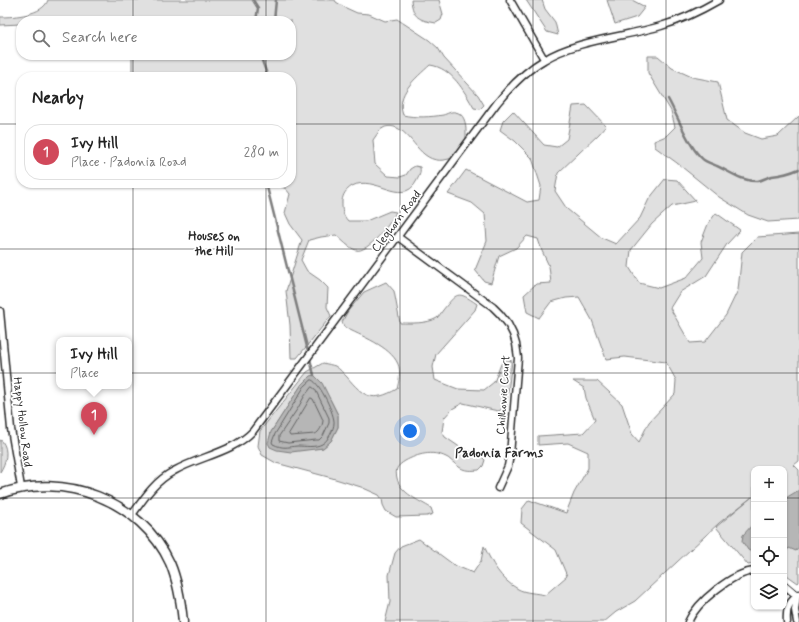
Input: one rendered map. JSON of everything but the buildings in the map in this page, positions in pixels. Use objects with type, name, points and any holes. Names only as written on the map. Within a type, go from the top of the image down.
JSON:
[{"type":"main road","points":[[0,494],[21,487],[52,485],[79,489],[102,497],[132,515],[151,534],[162,548],[169,562],[180,594],[183,622]]},
{"type":"street","points":[[510,0],[544,59]]},
{"type":"street","name":"Cleghorn Road","points":[[132,515],[148,493],[174,470],[227,449],[246,438],[253,431],[508,90],[522,76],[544,59],[567,49],[647,30],[676,21],[695,14],[718,0]]},
{"type":"street","name":"Chilhowie Court","points":[[398,237],[493,307],[508,324],[513,334],[518,358],[510,455],[508,466],[498,488]]},
{"type":"street","name":"Happy Hollow Road","points":[[0,311],[11,429],[21,487]]},
{"type":"street","points":[[688,622],[691,614],[697,607],[729,580],[739,574],[751,572]]},
{"type":"street","points":[[787,587],[798,595]]},
{"type":"street","points":[[787,622],[787,608],[790,602],[798,595]]},
{"type":"street","points":[[797,622],[798,595]]},
{"type":"shaded area","points":[[48,0],[335,0],[346,8],[357,13],[369,14],[385,21],[397,19],[429,40],[438,48],[444,58],[478,95],[484,105],[480,109],[474,108],[451,75],[438,67],[430,65],[408,87],[402,100],[401,107],[403,115],[413,117],[429,117],[452,112],[461,114],[466,125],[466,140],[464,149],[457,156],[449,159],[432,159],[419,150],[409,137],[397,128],[388,126],[380,130],[373,140],[375,164],[388,176],[400,177],[406,175],[410,169],[415,166],[420,167],[420,175],[410,189],[403,191],[396,191],[361,183],[352,186],[345,192],[342,201],[342,209],[343,214],[348,221],[366,221],[390,211],[396,212],[390,223],[379,236],[361,250],[356,250],[348,246],[336,235],[309,240],[301,260],[307,271],[328,288],[327,307],[331,316],[297,358],[291,358],[290,325],[286,291],[302,240],[290,224],[285,213],[290,194],[284,188],[296,188],[296,72],[132,72],[132,60],[296,60],[296,16],[20,16],[34,12],[45,5]]},
{"type":"shaded area","points":[[411,0],[439,0],[443,14],[441,20],[436,23],[425,21],[418,17],[413,11]]},
{"type":"shaded area","points":[[526,0],[542,0],[545,9],[555,22],[558,35],[547,32]]},
{"type":"shaded area","points":[[607,0],[632,0],[645,7],[637,17],[615,24]]},
{"type":"shaded area","points":[[16,16],[16,24],[0,25],[0,17]]},
{"type":"shaded area","points":[[648,56],[658,56],[672,68],[692,77],[718,82],[727,120],[745,133],[761,139],[778,136],[799,116],[799,220],[768,222],[748,215],[719,197],[655,147],[654,141],[666,136],[675,127],[671,111],[648,73]]},
{"type":"shaded area","points":[[586,105],[606,126],[558,173],[555,191],[567,209],[602,238],[616,244],[640,218],[649,199],[665,179],[677,180],[696,201],[672,206],[652,224],[631,250],[629,267],[639,283],[659,288],[686,278],[703,258],[701,242],[708,224],[716,213],[740,230],[727,244],[706,276],[680,292],[670,308],[690,343],[705,342],[726,315],[738,290],[742,252],[757,237],[799,234],[799,461],[794,465],[799,470],[799,582],[798,583],[787,575],[787,466],[751,466],[751,498],[719,523],[635,601],[616,612],[604,622],[385,622],[390,602],[389,575],[395,553],[401,546],[419,539],[454,565],[473,573],[481,561],[484,546],[497,570],[512,585],[524,591],[545,595],[567,576],[556,550],[521,523],[522,509],[529,500],[566,513],[574,493],[588,468],[588,452],[568,443],[538,445],[538,436],[583,433],[595,420],[586,398],[584,388],[573,381],[597,381],[622,404],[632,434],[639,442],[649,422],[675,394],[676,380],[666,362],[625,357],[606,359],[592,320],[579,297],[566,298],[551,302],[539,318],[527,312],[524,295],[536,284],[551,283],[549,266],[538,239],[527,236],[516,248],[499,256],[491,283],[484,281],[475,270],[487,241],[485,214],[472,203],[448,194],[466,170],[527,202],[539,200],[541,186],[532,158],[515,141],[500,130],[503,121],[513,111],[544,145],[557,147],[567,139],[573,106]]},
{"type":"shaded area","points":[[386,282],[394,291],[400,323],[419,323],[433,320],[437,318],[451,300],[458,295],[461,295],[477,304],[475,310],[436,354],[433,367],[435,380],[458,389],[484,390],[494,382],[501,364],[505,359],[512,361],[506,408],[498,411],[463,403],[452,409],[444,418],[442,432],[445,437],[461,448],[480,455],[485,460],[483,466],[479,470],[463,469],[447,457],[430,453],[410,459],[398,466],[396,472],[399,483],[411,496],[431,508],[433,514],[427,516],[396,517],[386,511],[379,495],[361,487],[276,463],[262,455],[258,446],[260,431],[307,372],[323,363],[337,367],[358,389],[369,396],[381,396],[397,389],[399,370],[398,364],[394,358],[389,352],[374,342],[344,327],[342,322],[348,311],[364,292]],"holes":[[[310,376],[330,399],[338,415],[338,427],[331,441],[323,448],[297,450],[271,432],[302,384]]]},
{"type":"shaded area","points":[[0,440],[4,445],[6,456],[4,465],[0,472]]},
{"type":"shaded area","points":[[751,498],[751,564],[748,565],[716,527]]},
{"type":"water","points":[[314,375],[322,383],[338,415],[338,427],[331,441],[323,448],[291,452],[277,450],[270,447],[268,443],[271,432],[302,384],[310,376]]},
{"type":"water","points":[[799,490],[799,547],[796,551],[789,548],[787,550],[787,497]]},
{"type":"water","points":[[751,526],[751,552],[748,550],[742,541],[743,535]]},
{"type":"waterway","points":[[253,0],[258,8],[257,16]]},
{"type":"waterway","points":[[274,16],[276,0]]},
{"type":"waterway","points":[[262,60],[266,72]]},
{"type":"waterway","points":[[668,99],[693,148],[707,162],[737,176],[752,181],[760,181],[770,176],[786,174],[799,169]]},
{"type":"waterway","points":[[267,188],[314,375]]},
{"type":"place","name":"Ivy Hill","points":[[94,435]]},
{"type":"district","name":"Houses on the Hill","points":[[214,242]]},
{"type":"district","name":"Padonia Farms","points":[[499,452]]}]
